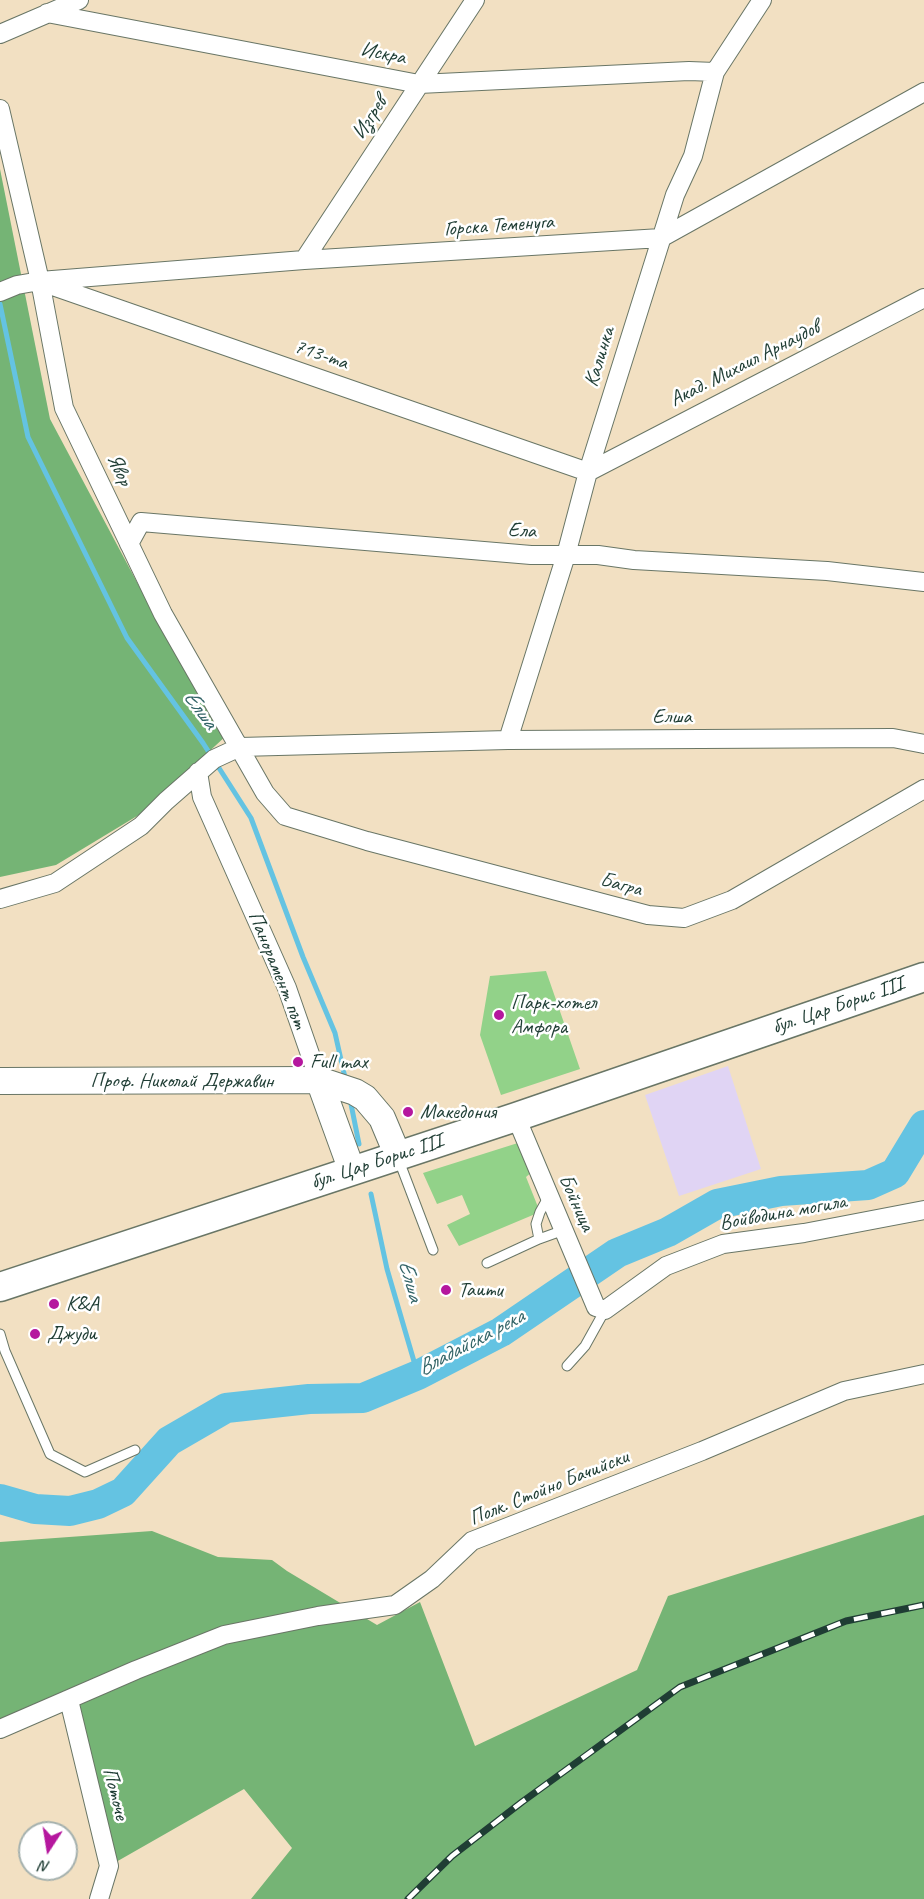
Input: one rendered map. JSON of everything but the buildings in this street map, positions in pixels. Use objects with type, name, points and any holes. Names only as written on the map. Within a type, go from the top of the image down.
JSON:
[{"type":"main road","name":"бул. Цар Борис III","points":[[0,1287],[516,1117],[924,977]]},
{"type":"main road","name":"Проф. Николай Державин","points":[[0,1081],[338,1086]]},
{"type":"main road","points":[[338,1086],[365,1098],[382,1118],[398,1156]]},
{"type":"main road","name":"Панорамент път","points":[[338,1086],[352,1171]]},
{"type":"street","points":[[0,34],[79,0]]},
{"type":"street","name":"Изгрев","points":[[304,260],[475,0]]},
{"type":"street","name":"Калинка","points":[[508,740],[661,238],[675,195],[693,156],[715,72],[762,0]]},
{"type":"street","name":"Искра","points":[[47,13],[419,84],[689,71],[715,72]]},
{"type":"street","name":"Горска Теменуга","points":[[8,289],[40,281],[304,260],[661,238],[924,92]]},
{"type":"street","name":"Явор","points":[[0,109],[40,281],[64,408],[163,614],[265,793],[285,816]]},
{"type":"street","name":"713-та","points":[[40,281],[588,472]]},
{"type":"street","name":"Акад. Михаил Арнаудов","points":[[588,472],[924,298]]},
{"type":"street","name":"Ела","points":[[129,544],[141,522],[531,555],[598,555],[634,560],[827,571],[924,582]]},
{"type":"street","name":"Елша","points":[[0,899],[55,883],[141,826],[214,759],[240,747],[508,740],[893,738],[924,744]]},
{"type":"street","name":"Панорамент път","points":[[198,772],[202,797],[286,988],[338,1086]]},
{"type":"street","name":"Багра","points":[[285,816],[367,841],[648,915],[684,918],[732,900],[924,789]]},
{"type":"street","name":"Бойница","points":[[516,1117],[572,1249],[601,1309]]},
{"type":"street","name":"Войводина могила","points":[[601,1309],[666,1266],[723,1244],[804,1233],[924,1210]]},
{"type":"street","name":"Полк. Стойно Бачийски","points":[[0,1729],[224,1635],[318,1616],[395,1605],[432,1579],[472,1541],[702,1451],[844,1391],[924,1374]]},
{"type":"street","name":"Поточе","points":[[69,1700],[109,1866],[99,1899]]},
{"type":"lane","points":[[398,1156],[433,1250]]},
{"type":"lane","points":[[539,1239],[536,1224],[549,1196]]},
{"type":"lane","points":[[487,1263],[564,1230]]},
{"type":"lane","points":[[567,1366],[585,1346],[601,1309]]},
{"type":"lane","points":[[0,1334],[5,1351],[50,1454],[85,1472],[135,1450]]},
{"type":"shaded area","points":[[728,1066],[761,1169],[679,1196],[645,1095]]},
{"type":"green space","points":[[0,169],[50,419],[155,616],[227,735],[142,813],[56,865],[0,877]]},
{"type":"green space","points":[[546,971],[580,1069],[501,1095],[480,1035],[490,976]]},
{"type":"green space","points":[[521,1142],[533,1171],[526,1177],[540,1212],[459,1246],[447,1225],[470,1214],[462,1195],[437,1204],[423,1173]]},
{"type":"green space","points":[[924,1515],[924,1899],[251,1899],[292,1848],[244,1789],[109,1866],[69,1700],[0,1727],[0,1542],[152,1531],[218,1557],[272,1560],[377,1625],[420,1602],[475,1746],[637,1670],[668,1596]]},
{"type":"waterway","name":"Елша","points":[[0,304],[28,437],[127,638],[203,743],[251,818],[303,957],[335,1033],[346,1082]]},
{"type":"waterway","name":"Елша","points":[[350,1099],[359,1144]]},
{"type":"waterway","name":"Владайска река","points":[[0,1499],[35,1509],[70,1511],[98,1504],[123,1492],[169,1441],[226,1408],[309,1399],[363,1398],[418,1375],[501,1332],[617,1253],[668,1232],[717,1204],[781,1191],[868,1185],[895,1173],[924,1125]]},
{"type":"waterway","name":"Елша","points":[[371,1194],[387,1269],[418,1375]]},
{"type":"railway","points":[[408,1899],[452,1856],[680,1687],[846,1621],[924,1605]]},
{"type":"place","name":"Парк-хотел Амфора","points":[[499,1015]]},
{"type":"place","name":"Full max","points":[[298,1062]]},
{"type":"place","name":"Македония","points":[[408,1112]]},
{"type":"place","name":"Таити","points":[[446,1290]]},
{"type":"place","name":"K&A","points":[[54,1304]]},
{"type":"place","name":"Джуди","points":[[35,1334]]}]
